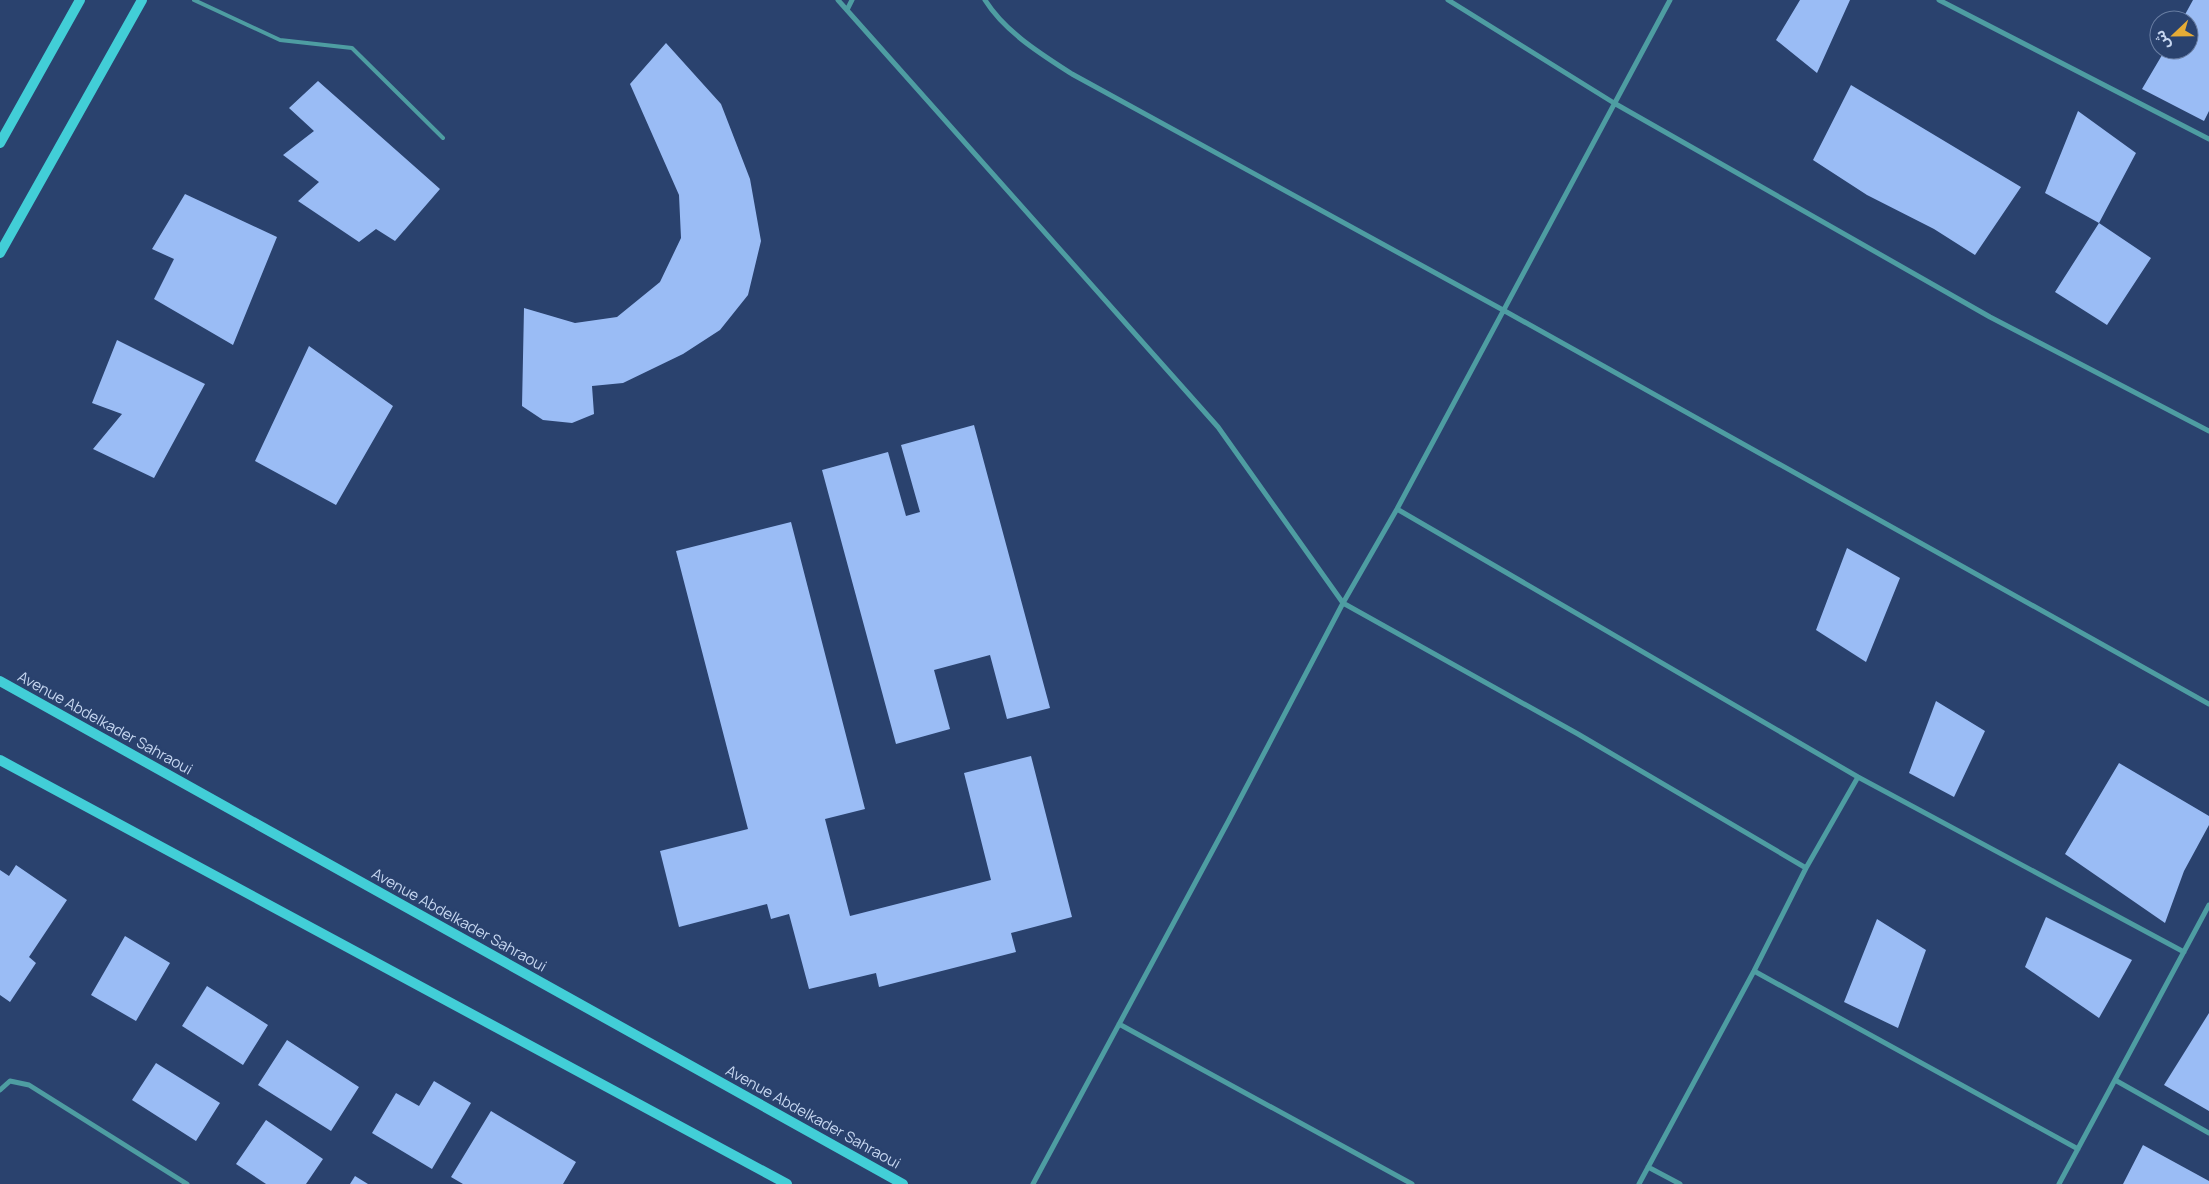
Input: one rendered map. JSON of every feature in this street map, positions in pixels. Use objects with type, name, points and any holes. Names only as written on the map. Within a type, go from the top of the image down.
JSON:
[{"type":"main road","points":[[0,142],[80,0]]},
{"type":"main road","points":[[0,253],[142,0]]},
{"type":"main road","name":"Avenue Abdelkader Sahraoui","points":[[0,681],[903,1184]]},
{"type":"main road","points":[[0,760],[786,1184]]},
{"type":"street","points":[[838,0],[1218,427],[1343,603],[1578,734],[1806,868]]},
{"type":"street","points":[[847,10],[852,0]]},
{"type":"street","points":[[985,0],[992,11],[1032,48],[1072,74],[1503,310],[2209,704]]},
{"type":"street","points":[[1448,0],[1614,103],[1990,317],[2209,431]]},
{"type":"street","points":[[1033,1184],[1343,603],[1397,509],[1670,0]]},
{"type":"street","points":[[1939,0],[2209,139]]},
{"type":"street","points":[[1397,509],[1858,777],[2184,952]]},
{"type":"street","points":[[1639,1184],[1754,972],[1806,868],[1858,777]]},
{"type":"street","points":[[2059,1184],[2209,905]]},
{"type":"street","points":[[1754,972],[2078,1149]]},
{"type":"street","points":[[1119,1024],[1412,1184]]},
{"type":"street","points":[[2115,1080],[2209,1132]]},
{"type":"street","points":[[0,1090],[10,1081],[29,1085],[187,1184]]},
{"type":"street","points":[[1648,1167],[1680,1184]]},
{"type":"lane","points":[[194,0],[280,40],[352,48],[443,138]]},
{"type":"building","points":[[1800,0],[1850,0],[1817,73],[1776,40]]},
{"type":"building","points":[[2193,0],[2209,0],[2209,111],[2204,121],[2142,89],[2159,60],[2199,60],[2199,10],[2188,10]]},
{"type":"building","points":[[666,43],[721,104],[750,179],[761,241],[748,295],[720,330],[683,354],[623,383],[592,386],[594,414],[572,423],[543,420],[522,406],[524,308],[575,323],[617,317],[660,282],[681,238],[679,195],[630,84]]},
{"type":"building","points":[[318,81],[440,189],[395,241],[376,229],[359,242],[298,201],[319,182],[283,155],[314,131],[289,108]]},
{"type":"building","points":[[1851,85],[2021,187],[1975,255],[1934,229],[1867,195],[1813,160]]},
{"type":"building","points":[[2078,111],[2136,153],[2099,223],[2045,193]]},
{"type":"building","points":[[185,194],[277,237],[233,345],[154,299],[174,259],[152,249]]},
{"type":"building","points":[[2099,223],[2151,258],[2107,325],[2055,292]]},
{"type":"building","points":[[117,340],[205,384],[154,478],[93,449],[122,414],[92,403]]},
{"type":"building","points":[[309,346],[393,406],[336,505],[255,461]]},
{"type":"building","points":[[974,425],[1050,708],[1007,719],[990,655],[934,670],[950,729],[896,744],[822,470],[888,452],[906,516],[920,512],[901,445]]},
{"type":"building","points":[[791,522],[865,809],[825,819],[850,916],[991,880],[964,773],[1031,756],[1072,917],[1011,933],[1016,952],[879,987],[876,973],[809,989],[789,914],[771,919],[767,904],[679,927],[660,851],[748,829],[676,551]]},
{"type":"building","points":[[1847,548],[1900,578],[1866,662],[1816,630]]},
{"type":"building","points":[[1936,701],[1985,731],[1954,797],[1909,773]]},
{"type":"building","points":[[2119,763],[2209,816],[2209,825],[2184,871],[2165,923],[2065,854]]},
{"type":"building","points":[[16,865],[67,900],[29,957],[36,963],[10,1002],[0,995],[0,870],[9,876]]},
{"type":"building","points":[[2046,917],[2132,960],[2099,1018],[2025,967]]},
{"type":"building","points":[[1877,919],[1926,950],[1898,1028],[1844,1002]]},
{"type":"building","points":[[125,936],[170,963],[136,1021],[91,995]]},
{"type":"building","points":[[207,986],[268,1025],[243,1065],[182,1026]]},
{"type":"building","points":[[2209,1013],[2209,1111],[2164,1085]]},
{"type":"building","points":[[287,1040],[359,1087],[331,1131],[258,1085]]},
{"type":"building","points":[[156,1063],[220,1103],[196,1141],[132,1100]]},
{"type":"building","points":[[434,1081],[471,1103],[432,1169],[372,1133],[396,1093],[419,1106]]},
{"type":"building","points":[[491,1111],[576,1162],[563,1184],[463,1184],[451,1177]]},
{"type":"building","points":[[266,1120],[323,1159],[306,1184],[266,1184],[236,1164]]},
{"type":"building","points":[[2143,1145],[2209,1181],[2209,1184],[2123,1184]]},
{"type":"building","points":[[355,1176],[368,1184],[350,1184]]}]
